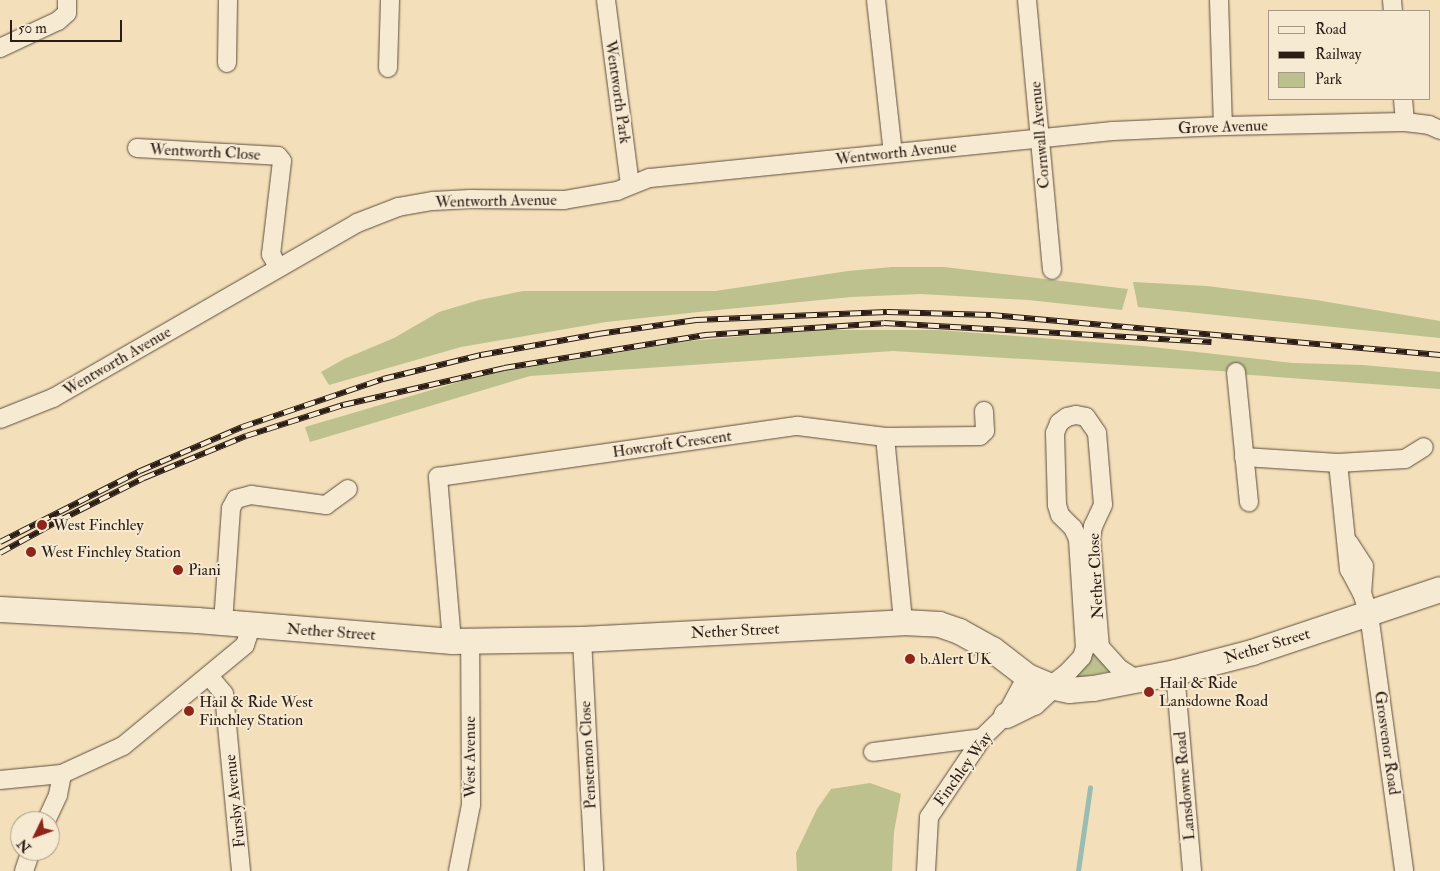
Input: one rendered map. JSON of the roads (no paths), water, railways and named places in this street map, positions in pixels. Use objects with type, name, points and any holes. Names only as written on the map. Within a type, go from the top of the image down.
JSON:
[{"type":"street","points":[[0,48],[58,21],[67,13],[67,0]]},
{"type":"street","points":[[227,63],[228,0]]},
{"type":"street","points":[[388,68],[390,0]]},
{"type":"street","name":"Wentworth Park","points":[[606,0],[630,184]]},
{"type":"street","points":[[876,0],[893,153]]},
{"type":"street","name":"Cornwall Avenue","points":[[1027,0],[1052,270]]},
{"type":"street","points":[[1219,0],[1223,126]]},
{"type":"street","points":[[1402,100],[1405,122]]},
{"type":"street","name":"Grove Avenue","points":[[1040,138],[1113,131],[1223,126],[1405,122],[1429,124],[1440,130]]},
{"type":"street","name":"Wentworth Avenue","points":[[0,419],[53,398],[357,223],[398,207],[433,201],[470,198],[564,200],[617,191],[630,184],[650,178],[1040,138]]},
{"type":"street","name":"Wentworth Close","points":[[137,148],[278,156],[282,161],[271,254],[278,268]]},
{"type":"street","points":[[1236,372],[1249,502]]},
{"type":"street","points":[[903,622],[885,437],[980,436],[985,431],[984,411]]},
{"type":"street","name":"Nether Close","points":[[1050,686],[1070,671],[1082,657],[1085,648],[1078,539],[1073,528],[1060,515],[1057,504],[1055,433],[1059,423],[1067,417],[1076,414],[1086,417],[1097,433],[1103,505],[1093,526],[1091,538],[1100,647],[1120,668],[1136,679]]},
{"type":"street","name":"Howcroft Crescent","points":[[461,641],[438,477],[798,426],[885,437]]},
{"type":"street","points":[[1244,457],[1338,463],[1405,459],[1424,447]]},
{"type":"street","points":[[1338,463],[1349,569],[1366,603]]},
{"type":"street","points":[[223,623],[231,508],[236,499],[251,494],[326,505],[348,489]]},
{"type":"street","name":"Nether Street","points":[[0,609],[461,641],[582,639],[903,622],[938,624],[960,631],[992,649],[1027,676],[1050,686],[1069,690],[1085,689],[1175,672],[1252,652],[1366,603],[1440,589]]},
{"type":"street","name":"Grosvenor Road","points":[[1366,603],[1404,871]]},
{"type":"street","points":[[0,780],[62,774],[123,746],[245,645],[252,626]]},
{"type":"street","name":"Penstemon Close","points":[[582,639],[594,871]]},
{"type":"street","name":"West Avenue","points":[[458,871],[470,805],[461,641]]},
{"type":"street","name":"Lansdowne Road","points":[[1175,672],[1192,871]]},
{"type":"street","name":"Fursby Avenue","points":[[209,676],[224,694],[241,871]]},
{"type":"street","name":"Finchley Way","points":[[926,871],[929,817],[982,738],[1006,715],[1027,676]]},
{"type":"street","points":[[1006,715],[1033,702],[1050,686]]},
{"type":"street","points":[[873,752],[982,738]]},
{"type":"street","points":[[51,811],[58,795],[62,774]]},
{"type":"waterway","points":[[1078,871],[1090,788]]},
{"type":"railway","points":[[0,542],[140,471],[242,427],[383,379],[481,355],[598,334],[696,320],[887,312],[991,315],[1440,355]]},
{"type":"railway","points":[[0,553],[60,520],[144,478],[246,436],[343,405],[504,368],[705,335],[884,323],[1211,342]]},
{"type":"place","name":"West Finchley","points":[[42,525]]},
{"type":"place","name":"West Finchley Station","points":[[31,552]]},
{"type":"place","name":"Piani","points":[[178,570]]},
{"type":"place","name":"b.Alert UK","points":[[910,659]]},
{"type":"place","name":"Hail & Ride Lansdowne Road","points":[[1149,692]]},
{"type":"place","name":"Hail & Ride West Finchley Station","points":[[189,711]]}]
